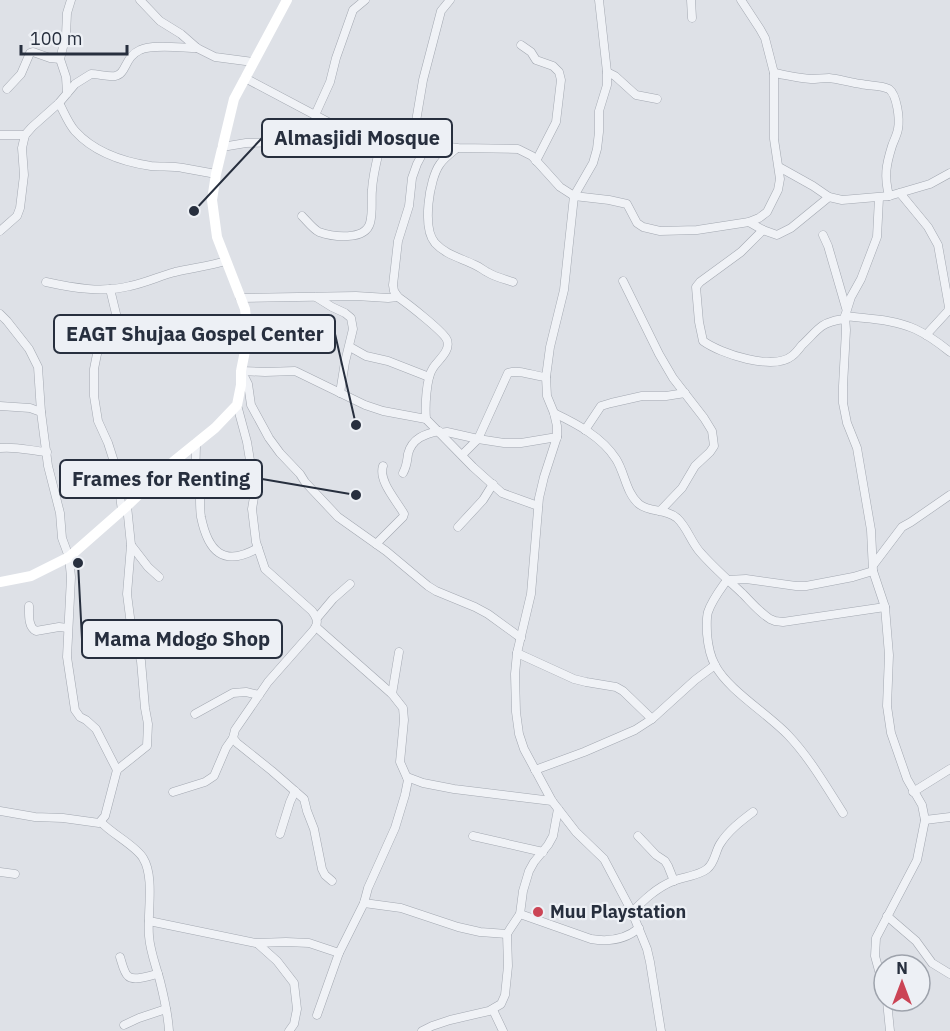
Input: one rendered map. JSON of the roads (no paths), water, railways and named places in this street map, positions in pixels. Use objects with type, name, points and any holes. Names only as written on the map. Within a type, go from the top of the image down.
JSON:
[{"type":"street","points":[[67,93],[66,77],[60,59],[71,0]]},
{"type":"street","points":[[140,0],[160,21],[182,34],[198,48],[215,57],[253,62]]},
{"type":"street","points":[[287,0],[234,99],[212,200],[217,237],[245,309],[248,336],[237,405],[247,442],[255,491],[252,509],[255,542],[265,569],[317,618]]},
{"type":"street","points":[[315,115],[330,82],[353,10],[365,0]]},
{"type":"street","points":[[412,145],[422,88],[441,10],[450,0]]},
{"type":"street","points":[[598,0],[607,85],[599,111],[600,132],[593,163],[574,196],[564,290],[550,347],[546,377],[547,396],[557,426],[556,437],[538,506],[531,594],[515,674],[516,712],[524,749],[552,801],[576,832],[604,859],[632,912],[650,962],[661,1031]]},
{"type":"street","points":[[691,0],[692,18]]},
{"type":"street","points":[[245,78],[330,123],[356,134],[412,145],[518,149],[532,156],[560,187],[574,196],[627,204],[637,223],[643,227],[660,231],[697,230],[749,222],[767,212],[778,190],[780,179],[774,139],[774,73],[765,38],[741,0]]},
{"type":"street","points":[[521,45],[531,52],[536,60],[553,66],[559,72],[561,80],[556,122],[536,161]]},
{"type":"street","points":[[1,227],[17,216],[20,208],[24,175],[22,148],[25,135],[39,119],[59,103],[75,84],[91,74],[114,76],[121,74],[130,56],[147,47],[198,48]]},
{"type":"street","points":[[7,89],[21,74],[30,53],[60,59]]},
{"type":"street","points":[[607,72],[615,76],[636,95],[657,99]]},
{"type":"street","points":[[774,73],[798,78],[844,80],[888,89],[893,94],[899,116],[897,134],[885,171],[889,196]]},
{"type":"street","points":[[59,103],[75,131],[86,141],[117,158],[138,164],[216,174]]},
{"type":"street","points":[[222,147],[246,142],[291,142],[356,134]]},
{"type":"street","points":[[0,135],[25,135]]},
{"type":"street","points":[[302,216],[317,231],[338,236],[365,232],[370,224],[372,189],[382,139]]},
{"type":"street","points":[[426,419],[429,377],[431,370],[443,357],[448,346],[447,339],[440,330],[398,297],[393,285],[398,241],[409,206],[412,178],[427,145]]},
{"type":"street","points":[[457,148],[441,162],[435,173],[429,205],[429,228],[433,241],[450,255],[513,282]]},
{"type":"street","points":[[779,167],[829,197],[842,200],[889,196],[930,184],[950,172]]},
{"type":"street","points":[[900,193],[928,226],[938,245],[949,307],[926,335]]},
{"type":"street","points":[[749,222],[777,235],[829,197]]},
{"type":"street","points":[[845,315],[876,237],[879,198]]},
{"type":"street","points":[[763,230],[741,252],[696,287],[703,341],[710,346],[734,356],[764,362],[778,361],[791,357],[822,326],[845,315],[884,320],[913,328],[950,352]]},
{"type":"street","points":[[823,235],[828,246],[845,315],[843,403],[847,423],[857,448],[871,530],[874,567],[885,607],[889,655],[888,719],[907,779],[922,805],[925,820],[917,860],[880,928],[876,938],[875,953]]},
{"type":"street","points":[[46,282],[75,288],[110,289],[226,261]]},
{"type":"street","points":[[623,281],[673,378],[712,431],[714,446],[695,466],[682,488],[660,511]]},
{"type":"street","points":[[101,822],[105,816],[117,770],[147,746],[148,741],[145,693],[138,647],[131,625],[128,594],[131,545],[117,471],[98,421],[94,396],[94,369],[98,350],[119,328],[110,289]]},
{"type":"street","points":[[316,297],[351,318],[353,329],[340,393]]},
{"type":"street","points":[[240,298],[398,297]]},
{"type":"street","points":[[0,314],[29,349],[38,367],[48,466],[60,513],[62,538],[69,557],[71,577],[67,664],[75,710],[80,717],[96,729],[117,770]]},
{"type":"street","points":[[350,346],[366,356],[388,361],[429,377]]},
{"type":"street","points":[[241,373],[295,371],[383,411],[426,419],[473,468],[502,493],[538,506]]},
{"type":"street","points":[[462,454],[478,439],[508,373],[518,371],[546,377]]},
{"type":"street","points":[[241,373],[248,384],[251,405],[269,438],[305,482],[338,517],[428,586],[488,614],[522,638]]},
{"type":"street","points":[[585,430],[601,406],[642,396],[685,393]]},
{"type":"street","points":[[0,582],[31,576],[69,557],[173,462],[214,429],[237,405]]},
{"type":"street","points":[[0,406],[30,408],[41,412]]},
{"type":"street","points":[[554,413],[585,430],[604,444],[616,459],[631,495],[639,504],[651,510],[669,513],[676,518],[699,551],[764,615],[775,621],[783,622],[885,607]]},
{"type":"street","points":[[403,473],[407,466],[408,453],[423,435],[439,432],[453,433],[478,439],[521,443],[556,437]]},
{"type":"street","points":[[196,443],[195,464],[201,516],[208,541],[221,555],[230,557],[258,548]]},
{"type":"street","points":[[0,448],[16,447],[47,452]]},
{"type":"street","points":[[376,544],[404,514],[390,494],[381,471],[383,466]]},
{"type":"street","points":[[458,527],[483,500],[493,484]]},
{"type":"street","points":[[727,580],[746,579],[806,586],[854,577],[874,567],[902,527],[950,495]]},
{"type":"street","points":[[131,545],[159,577]]},
{"type":"street","points":[[727,580],[708,614],[708,639],[714,665],[726,680],[795,742],[843,813]]},
{"type":"street","points":[[173,792],[205,782],[214,776],[235,730],[259,695],[274,674],[316,627],[317,618],[350,584]]},
{"type":"street","points":[[29,606],[33,630],[68,628]]},
{"type":"street","points":[[138,647],[173,628],[186,627],[205,631]]},
{"type":"street","points":[[316,627],[399,701],[404,713],[400,762],[407,777],[405,795],[395,828],[368,888],[364,903],[339,953],[317,1015]]},
{"type":"street","points":[[392,694],[399,652]]},
{"type":"street","points":[[518,653],[574,679],[616,687],[652,719]]},
{"type":"street","points":[[535,770],[634,730],[652,719],[714,665]]},
{"type":"street","points":[[195,714],[233,693],[246,692],[259,695]]},
{"type":"street","points":[[233,738],[305,801],[314,829],[322,869],[332,881]]},
{"type":"street","points":[[913,792],[950,769]]},
{"type":"street","points":[[407,777],[423,783],[454,789],[552,801]]},
{"type":"street","points":[[280,834],[295,791]]},
{"type":"street","points":[[422,1031],[450,1020],[493,1010],[501,1004],[505,995],[508,966],[507,934],[520,915],[526,877],[553,836],[558,809]]},
{"type":"street","points":[[0,811],[35,817],[101,822],[143,858],[147,868],[150,892],[148,934],[150,948],[158,974],[169,1031]]},
{"type":"street","points":[[632,912],[654,892],[674,881],[708,869],[720,843],[732,829],[753,812]]},
{"type":"street","points":[[925,820],[950,817]]},
{"type":"street","points":[[473,836],[543,852]]},
{"type":"street","points":[[638,836],[665,861],[674,881]]},
{"type":"street","points":[[0,872],[15,874]]},
{"type":"street","points":[[368,888],[378,905]]},
{"type":"street","points":[[364,903],[401,908],[480,932],[507,934]]},
{"type":"street","points":[[520,915],[602,941],[624,938],[639,928]]},
{"type":"street","points":[[887,916],[916,941],[932,963],[950,974]]},
{"type":"street","points":[[149,921],[256,943],[309,943],[339,953]]},
{"type":"street","points":[[277,942],[277,961]]},
{"type":"street","points":[[256,943],[277,961],[295,989],[297,1009],[294,1024],[289,1031]]},
{"type":"street","points":[[120,957],[129,978],[158,974]]},
{"type":"street","points":[[124,1025],[166,1009]]},
{"type":"street","points":[[493,1010],[503,1031]]},
{"type":"street","points":[[888,1013],[890,1031]]},
{"type":"place","name":"Almasjidi Mosque","points":[[194,211]]},
{"type":"place","name":"EAGT Shujaa Gospel Center","points":[[356,425]]},
{"type":"place","name":"Frames for Renting","points":[[356,495]]},
{"type":"place","name":"Mama Mdogo Shop","points":[[78,563]]},
{"type":"place","name":"Muu Playstation","points":[[538,912]]}]
